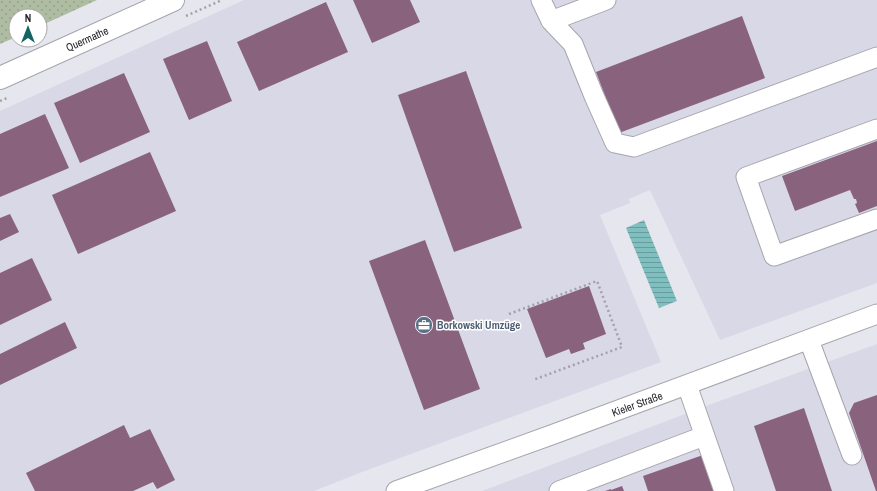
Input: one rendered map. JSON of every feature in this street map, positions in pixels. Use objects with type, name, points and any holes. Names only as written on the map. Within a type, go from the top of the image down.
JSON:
[{"type":"main road","name":"Quermathe","points":[[0,78],[173,0]]},
{"type":"street","points":[[541,0],[551,21],[573,44],[615,143],[634,147],[877,56]]},
{"type":"street","points":[[551,21],[606,0]]},
{"type":"street","points":[[877,129],[746,177],[774,256],[877,219]]},
{"type":"street","name":"Kieler Straße","points":[[396,491],[877,314]]},
{"type":"street","points":[[809,340],[852,455]]},
{"type":"street","points":[[687,385],[724,491]]},
{"type":"street","points":[[559,491],[704,436]]},
{"type":"path","points":[[509,314],[597,280],[622,347],[533,380]]},
{"type":"shaded area","points":[[244,0],[877,0],[877,283],[720,340],[650,190],[629,199],[630,203],[600,215],[661,362],[314,491],[0,491],[0,111]]},
{"type":"shaded area","points":[[877,344],[877,491],[482,491],[714,403]]},
{"type":"green space","points":[[0,0],[97,0],[48,22],[48,8],[8,8],[8,40],[0,44]]},
{"type":"water","points":[[644,220],[677,301],[659,308],[626,228]]},
{"type":"building","points":[[353,0],[410,0],[420,22],[372,43]]},
{"type":"building","points":[[326,2],[348,52],[259,91],[237,42]]},
{"type":"building","points":[[742,16],[765,78],[619,133],[596,72]]},
{"type":"building","points":[[207,41],[232,101],[189,120],[163,59]]},
{"type":"building","points":[[466,71],[522,228],[454,252],[398,95]]},
{"type":"building","points":[[124,73],[150,132],[80,163],[54,103]]},
{"type":"building","points":[[45,114],[69,168],[0,197],[0,134]]},
{"type":"building","points":[[877,141],[877,206],[859,213],[855,204],[857,203],[856,199],[854,199],[850,190],[795,211],[782,176]]},
{"type":"building","points":[[150,152],[176,211],[78,254],[52,195]]},
{"type":"building","points":[[10,214],[19,232],[0,241],[0,218]]},
{"type":"building","name":"Borkowski Umzüge","points":[[425,240],[480,389],[424,410],[369,261]]},
{"type":"building","points":[[32,258],[52,300],[0,325],[0,273]]},
{"type":"building","points":[[589,286],[606,334],[583,343],[585,349],[571,354],[569,349],[546,358],[527,309]]},
{"type":"building","points":[[65,322],[77,348],[0,385],[0,354]]},
{"type":"building","points":[[877,395],[876,491],[849,413],[854,403]]},
{"type":"building","points":[[804,408],[832,491],[776,491],[754,426]]},
{"type":"building","points":[[124,425],[130,438],[150,429],[175,480],[157,489],[153,482],[133,491],[35,491],[26,473]]},
{"type":"building","points":[[703,455],[716,491],[648,491],[643,476]]},
{"type":"building","points":[[622,486],[624,491],[605,491],[611,490]]},
{"type":"place","name":"Borkowski Umzüge","points":[[424,325]]}]
